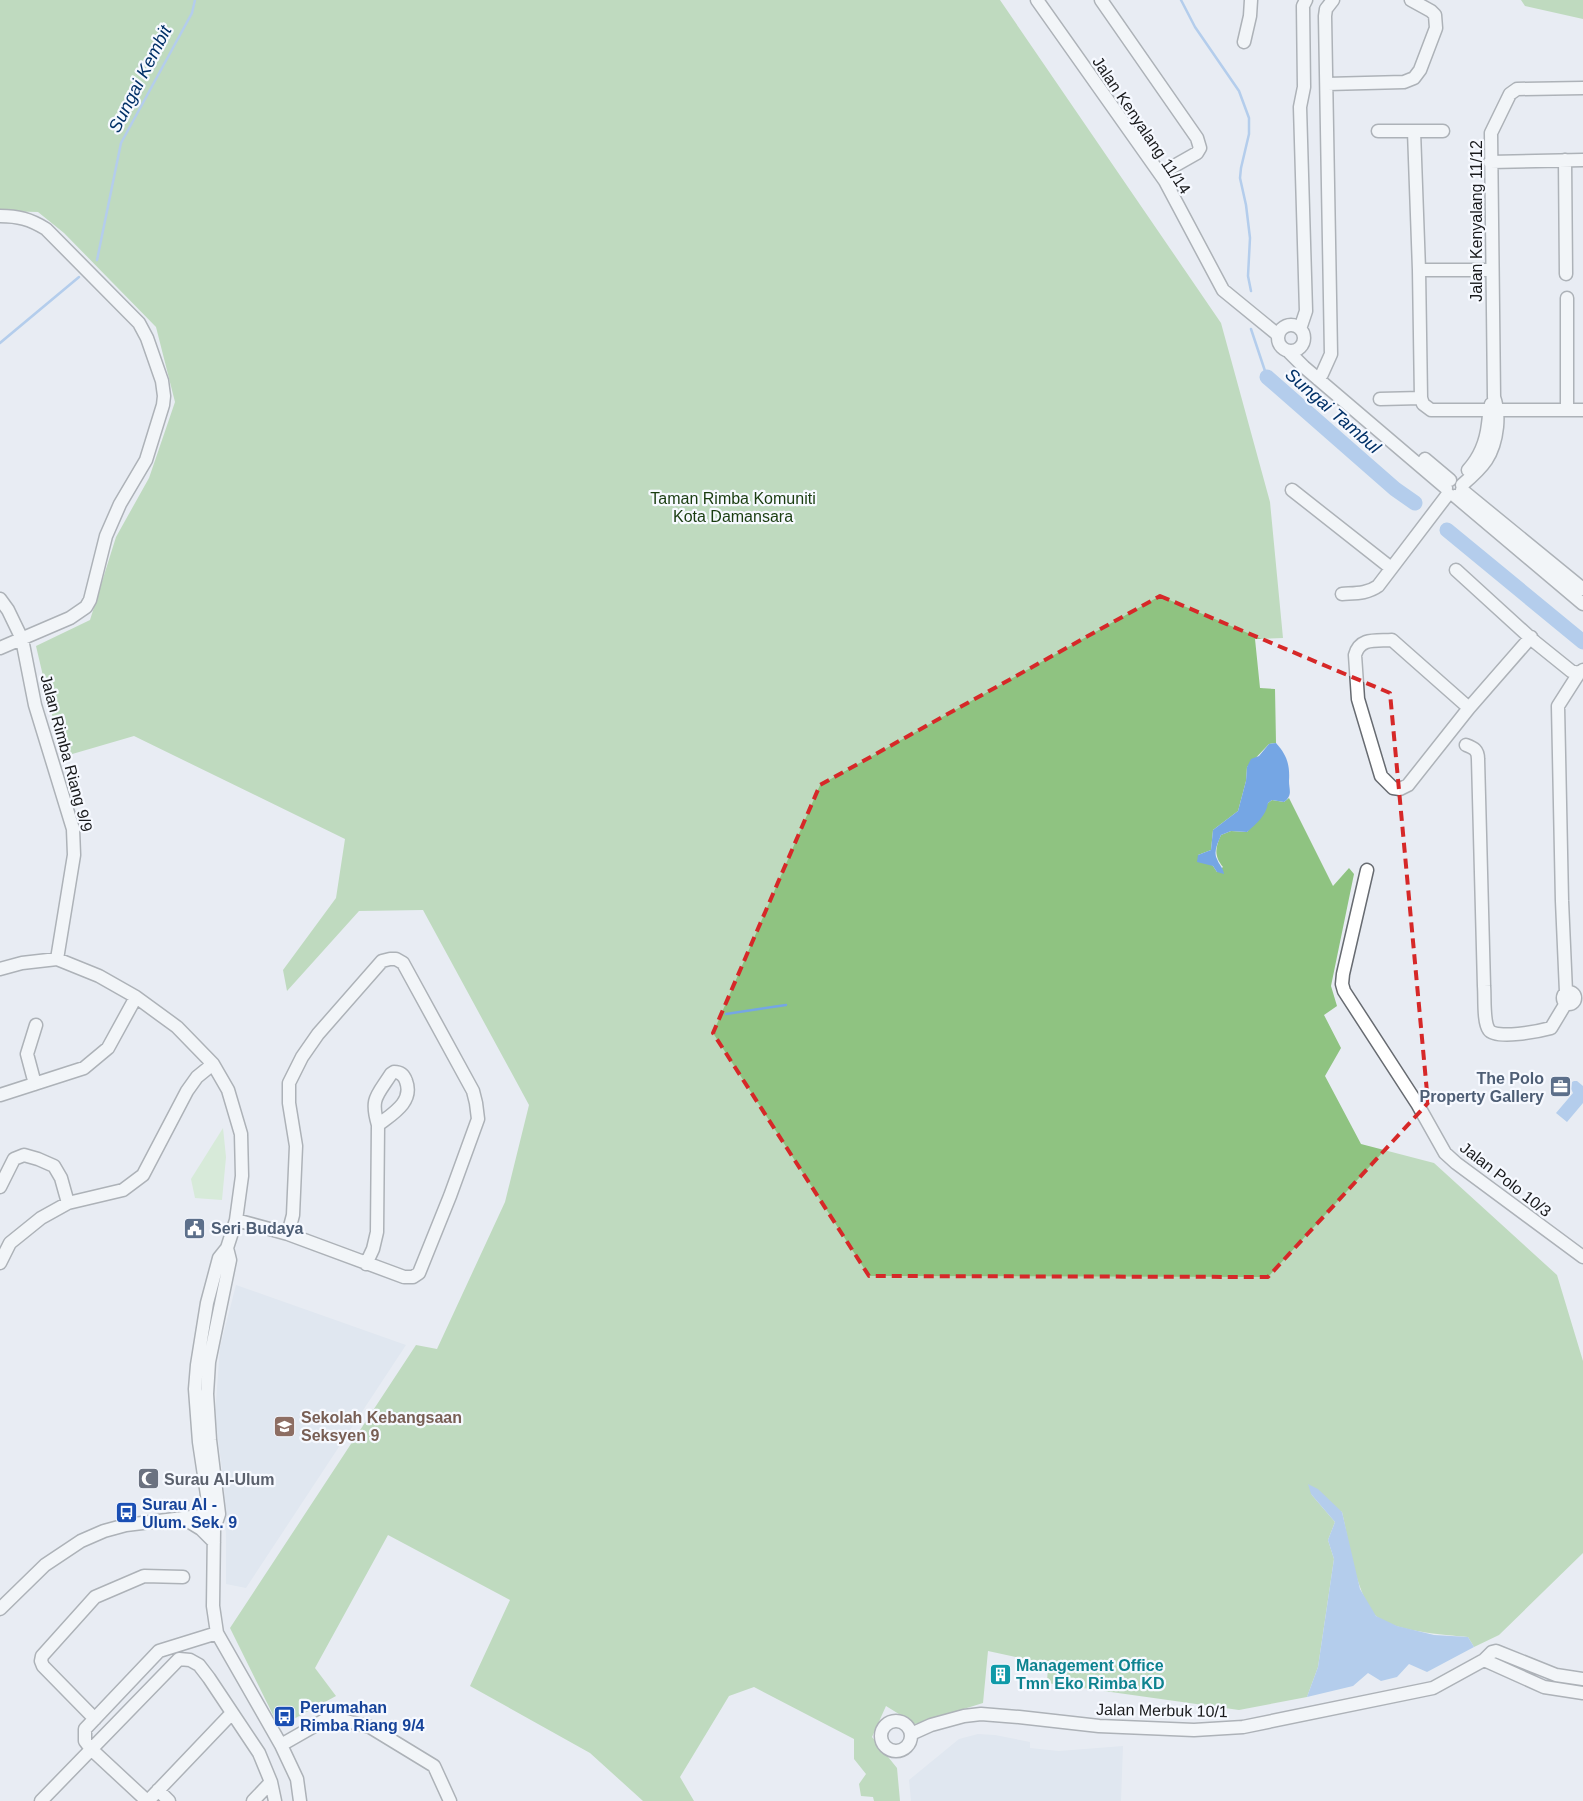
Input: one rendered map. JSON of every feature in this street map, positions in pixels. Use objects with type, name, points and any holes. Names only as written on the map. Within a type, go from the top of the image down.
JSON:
[{"type":"street","name":"Jalan Kenyalang 11/14","points":[[1037,0],[1160,174],[1223,290],[1278,335]]},
{"type":"street","points":[[1101,0],[1197,138],[1200,148],[1197,153],[1160,174]]},
{"type":"street","points":[[1244,42],[1250,16],[1251,0]]},
{"type":"street","points":[[1294,351],[1304,340],[1300,329],[1306,311],[1300,106],[1304,87],[1303,6],[1306,0]]},
{"type":"street","points":[[1327,84],[1404,82],[1414,78],[1420,70],[1436,28],[1435,15],[1411,0]]},
{"type":"street","points":[[1320,376],[1331,354],[1327,84],[1329,4]]},
{"type":"street","name":"Jalan Kenyalang 11/12","points":[[1494,410],[1491,133],[1510,94],[1517,89],[1583,88]]},
{"type":"street","points":[[1414,131],[1421,398],[1423,404],[1431,410],[1583,410]]},
{"type":"street","points":[[1378,132],[1444,131]]},
{"type":"street","points":[[1564,160],[1566,274]]},
{"type":"street","points":[[1490,162],[1583,160]]},
{"type":"street","points":[[0,216],[18,216],[33,220],[46,228],[139,323],[147,338],[162,381],[164,396],[146,460],[120,504],[106,536],[90,600],[86,607],[70,618],[0,648]]},
{"type":"street","points":[[1419,270],[1492,270]]},
{"type":"street","points":[[1567,298],[1567,410]]},
{"type":"street","points":[[1300,329],[1292,325],[1283,327],[1278,335],[1281,348],[1294,351],[1308,361],[1320,376],[1454,488],[1583,589]]},
{"type":"street","points":[[1380,399],[1421,398]]},
{"type":"street","points":[[1342,594],[1360,593],[1372,590],[1378,586],[1482,452],[1494,410]]},
{"type":"street","points":[[1454,488],[1583,604]]},
{"type":"street","points":[[1292,490],[1391,568]]},
{"type":"street","points":[[1456,570],[1571,671],[1581,672],[1558,706],[1562,902],[1572,1000],[1551,1028],[1511,1034],[1492,1032],[1488,1029],[1484,986],[1478,753],[1475,749],[1466,745]]},
{"type":"street","name":"Jalan Rimba Riang 9/9","points":[[0,599],[8,610],[22,639],[35,705],[73,829],[74,855],[58,954]]},
{"type":"street","points":[[1469,708],[1392,640],[1368,641],[1360,644],[1357,648],[1355,656],[1358,700],[1381,776],[1393,788],[1400,789],[1408,785],[1469,708],[1531,637]]},
{"type":"street","name":"Jalan Polo 10/3","points":[[1367,870],[1343,974],[1344,991],[1418,1105],[1446,1153],[1471,1174],[1583,1257]]},
{"type":"street","points":[[0,969],[58,954],[136,997],[177,1027],[213,1064],[228,1090],[241,1134],[242,1176],[236,1220],[227,1248],[219,1258],[209,1362],[207,1394],[214,1515],[213,1606],[217,1633],[281,1746],[297,1779],[300,1801]]},
{"type":"street","points":[[236,1220],[288,1234],[404,1277],[413,1277],[419,1273],[478,1119],[472,1090],[403,964],[396,959],[382,961],[318,1034],[302,1057],[289,1083],[289,1103],[296,1146],[293,1215],[288,1234]]},
{"type":"street","points":[[0,1095],[84,1068],[108,1048],[136,997]]},
{"type":"street","points":[[35,1084],[27,1054],[36,1025]]},
{"type":"street","points":[[0,1263],[10,1243],[41,1218],[68,1203],[122,1190],[143,1174],[187,1090],[197,1077],[213,1064]]},
{"type":"street","points":[[366,1264],[378,1232],[378,1125]]},
{"type":"street","points":[[0,1187],[14,1159],[24,1155],[54,1166],[61,1178],[68,1203]]},
{"type":"street","points":[[214,1305],[196,1365],[195,1388],[196,1420],[206,1492],[214,1515]]},
{"type":"street","points":[[186,1518],[198,1510],[206,1492]]},
{"type":"street","points":[[0,1609],[45,1565],[81,1541],[104,1531],[126,1525],[214,1515]]},
{"type":"street","points":[[186,1518],[214,1542]]},
{"type":"street","points":[[95,1719],[42,1666],[42,1656],[95,1597],[144,1576],[183,1577]]},
{"type":"street","points":[[217,1633],[158,1652],[85,1729],[85,1741],[91,1749],[148,1801],[232,1712]]},
{"type":"street","points":[[1583,1679],[1556,1675],[1496,1651],[1488,1656],[1544,1687],[1583,1693]]},
{"type":"street","name":"Jalan Merbuk 10/1","points":[[911,1734],[930,1725],[964,1716],[982,1714],[1099,1726],[1202,1730],[1243,1727],[1433,1688],[1488,1656]]},
{"type":"street","points":[[41,1801],[179,1659],[190,1660],[199,1665],[232,1712],[259,1753],[272,1782],[275,1801]]},
{"type":"street","points":[[281,1746],[330,1717],[370,1727],[434,1766],[450,1801]]},
{"type":"street","points":[[253,1801],[272,1782]]},
{"type":"street","points":[[158,1790],[169,1801]]},
{"type":"highlighted area","points":[[1160,596],[1390,693],[1428,1103],[1268,1277],[869,1276],[713,1033],[820,785]]},
{"type":"shaded area","name":"Sekolah Kebangsaan Seksyen 9","points":[[236,1285],[406,1345],[246,1588],[226,1584],[224,1485],[215,1415],[220,1347]]},
{"type":"shaded area","points":[[978,1734],[995,1735],[1030,1742],[1030,1748],[1059,1751],[1123,1746],[1121,1801],[911,1801],[909,1780],[959,1739]]},
{"type":"green space","name":"Taman Rimba Komuniti Kota Damansara","points":[[0,0],[1000,0],[1221,323],[1270,502],[1283,638],[1255,639],[1260,688],[1275,689],[1276,743],[1269,744],[1247,767],[1246,781],[1238,811],[1213,830],[1211,850],[1198,855],[1213,866],[1217,872],[1223,867],[1216,852],[1221,835],[1231,831],[1247,832],[1268,803],[1272,800],[1284,802],[1289,798],[1333,886],[1349,868],[1354,874],[1331,986],[1337,1006],[1324,1015],[1341,1048],[1325,1076],[1361,1144],[1434,1163],[1557,1275],[1583,1361],[1583,1553],[1499,1635],[1474,1647],[1468,1637],[1405,1628],[1393,1625],[1375,1615],[1362,1593],[1350,1551],[1342,1512],[1311,1494],[1335,1522],[1328,1540],[1334,1559],[1318,1667],[1307,1697],[1239,1710],[1047,1683],[1048,1664],[988,1651],[983,1703],[915,1724],[886,1706],[872,1737],[897,1768],[900,1801],[874,1801],[873,1797],[861,1796],[859,1784],[866,1774],[854,1759],[854,1739],[754,1687],[729,1696],[680,1777],[694,1801],[643,1801],[590,1753],[470,1686],[510,1600],[388,1535],[315,1668],[336,1696],[279,1727],[230,1628],[416,1345],[437,1349],[505,1202],[529,1105],[423,910],[359,911],[287,991],[283,970],[336,898],[345,839],[134,736],[62,757],[36,646],[90,620],[116,537],[149,478],[175,402],[156,327],[64,233],[38,212],[0,211]]},
{"type":"green space","points":[[1521,0],[1583,0],[1583,19],[1525,6]]},
{"type":"green space","points":[[223,1128],[226,1157],[222,1200],[195,1198],[191,1179]]},
{"type":"water","points":[[1276,743],[1283,752],[1288,765],[1289,797],[1284,802],[1272,800],[1268,803],[1263,816],[1247,832],[1231,831],[1221,835],[1216,847],[1216,856],[1224,874],[1217,872],[1213,866],[1197,862],[1198,855],[1211,850],[1213,830],[1238,811],[1246,781],[1247,767],[1251,759],[1259,756],[1269,744]]},
{"type":"water","points":[[1574,1081],[1583,1086],[1583,1103],[1567,1122],[1556,1113],[1573,1093],[1571,1089],[1572,1082]]},
{"type":"water","points":[[1308,1484],[1318,1489],[1342,1512],[1360,1589],[1376,1616],[1397,1626],[1434,1635],[1468,1637],[1474,1647],[1427,1672],[1409,1664],[1397,1677],[1381,1681],[1368,1673],[1353,1686],[1307,1697],[1318,1667],[1334,1559],[1328,1540],[1335,1522],[1311,1494]]},
{"type":"waterway","name":"Sungai Kembit","points":[[97,260],[121,143],[192,13],[195,0]]},
{"type":"waterway","name":"Sungai Tambul","points":[[1181,0],[1195,27],[1239,91],[1249,118],[1249,134],[1240,178],[1250,238],[1248,276],[1251,291]]},
{"type":"waterway","name":"Sungai Kembit","points":[[0,343],[79,277]]},
{"type":"waterway","name":"Sungai Tambul","points":[[1251,329],[1267,377]]},
{"type":"waterway","name":"Sungai Tambul","points":[[1267,377],[1395,489],[1415,503]]},
{"type":"waterway","name":"Sungai Tambul","points":[[1447,530],[1583,642]]},
{"type":"waterway","points":[[726,1014],[786,1005]]},
{"type":"place","name":"The Polo Property Gallery","points":[[1560,1087]]},
{"type":"place","name":"Seri Budaya","points":[[195,1228]]},
{"type":"place","name":"Sekolah Kebangsaan Seksyen 9","points":[[285,1426]]},
{"type":"place","name":"Surau Al-Ulum","points":[[148,1479]]},
{"type":"place","name":"Surau Al - Ulum. Sek. 9","points":[[126,1513]]},
{"type":"place","name":"Management Office Tmn Eko Rimba KD","points":[[1000,1674]]},
{"type":"place","name":"Perumahan Rimba Riang 9/4","points":[[284,1716]]}]
